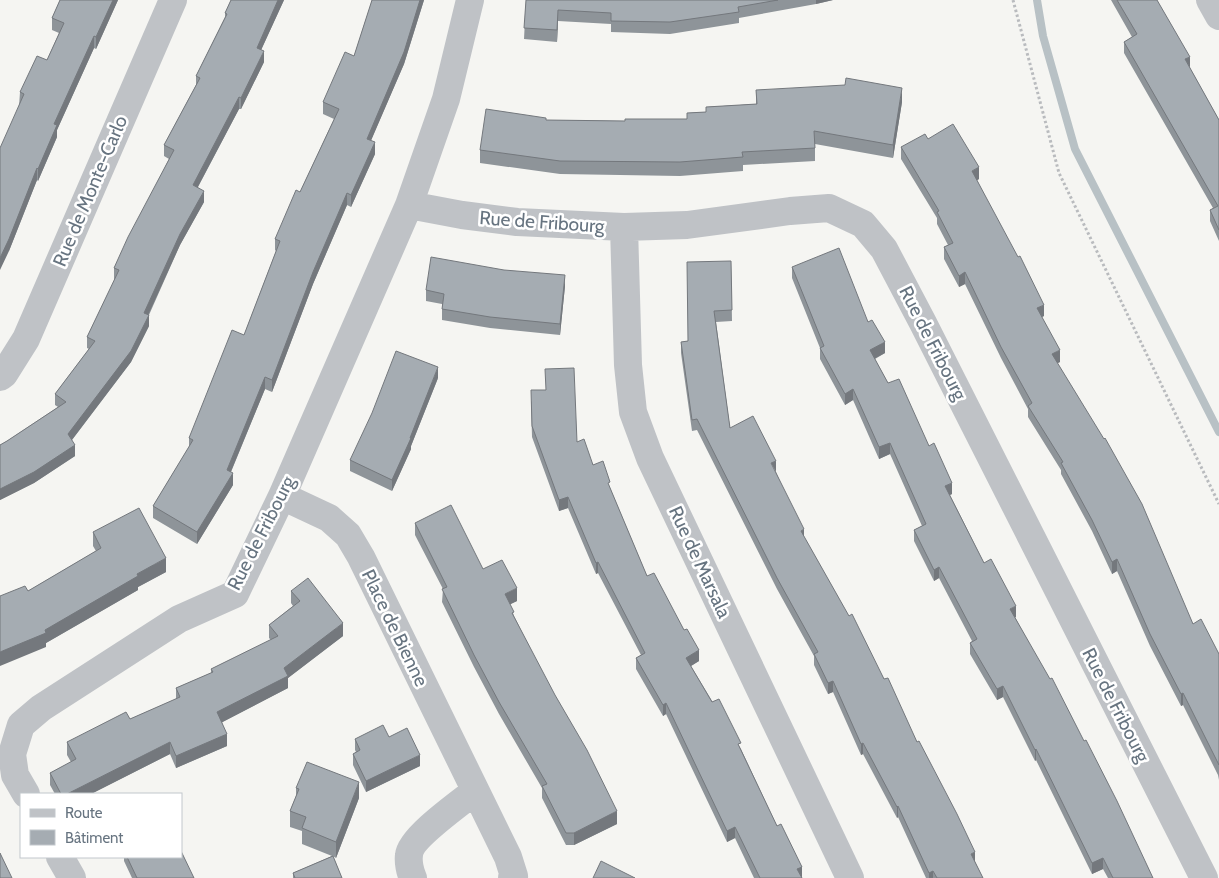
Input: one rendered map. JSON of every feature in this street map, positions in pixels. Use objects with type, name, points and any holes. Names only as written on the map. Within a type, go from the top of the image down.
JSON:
[{"type":"street","name":"Rue de Monte-Carlo","points":[[0,377],[4,374],[26,339],[173,0]]},
{"type":"street","name":"Rue de Fribourg","points":[[26,793],[16,774],[12,754],[21,725],[41,708],[180,620],[235,594],[282,496],[409,205],[446,99],[470,0]]},
{"type":"street","points":[[1210,0],[1219,16]]},
{"type":"street","name":"Rue de Fribourg","points":[[409,205],[462,215],[517,222],[624,228],[687,226],[790,211],[829,208],[864,224],[889,258],[1204,878]]},
{"type":"street","name":"Rue de Marsala","points":[[624,228],[628,366],[633,412],[650,458],[850,878]]},
{"type":"street","name":"Place de Bienne","points":[[282,496],[329,518],[348,535],[361,557],[508,857],[514,876],[512,878]]},
{"type":"street","points":[[413,878],[410,873],[408,854],[420,836],[475,791]]},
{"type":"street","points":[[61,858],[72,878]]},
{"type":"path","points":[[1013,0],[1059,173],[1219,504]]},
{"type":"building","points":[[60,0],[113,0],[96,37],[94,36],[54,124],[57,125],[0,258],[0,148],[24,94],[20,92],[37,56],[47,60],[64,23],[52,18]]},
{"type":"building","points":[[231,0],[278,0],[257,48],[264,51],[241,98],[239,97],[193,185],[204,191],[180,234],[144,313],[149,315],[131,351],[68,434],[75,445],[34,472],[0,489],[0,445],[66,402],[55,394],[95,341],[87,337],[119,270],[114,268],[128,237],[174,150],[164,145],[200,78],[196,76],[227,14],[225,13]]},
{"type":"building","points":[[372,0],[420,0],[404,52],[367,139],[375,142],[351,195],[347,193],[313,272],[272,380],[265,377],[227,470],[233,473],[197,532],[153,506],[193,440],[189,438],[232,330],[244,335],[280,241],[275,239],[296,190],[300,192],[339,109],[323,102],[345,52],[354,56]]},
{"type":"building","points":[[526,0],[778,0],[738,7],[739,12],[670,22],[611,21],[611,13],[558,10],[557,30],[524,28]]},
{"type":"building","points":[[1117,0],[1157,0],[1190,57],[1185,59],[1219,120],[1219,230],[1210,210],[1218,206],[1124,42],[1137,34]]},
{"type":"building","points":[[846,78],[902,88],[893,145],[814,131],[815,148],[742,152],[743,157],[680,162],[560,161],[480,150],[486,109],[546,118],[546,120],[625,121],[625,119],[687,119],[687,113],[706,112],[706,107],[757,104],[756,90],[845,85]]},
{"type":"building","points":[[953,124],[979,167],[972,171],[1018,257],[1020,256],[1044,305],[1037,308],[1060,350],[1052,354],[1105,438],[1142,504],[1193,624],[1201,619],[1219,654],[1219,765],[1183,693],[1181,694],[1150,634],[1117,559],[1112,562],[1061,463],[1063,462],[1028,406],[1032,403],[1001,347],[965,272],[959,276],[944,247],[953,243],[937,212],[939,211],[901,147],[925,134],[928,139]]},
{"type":"building","points":[[839,248],[868,322],[872,320],[885,342],[870,350],[888,383],[899,379],[929,446],[934,443],[952,483],[945,486],[984,563],[991,559],[1016,606],[1010,609],[1050,679],[1052,678],[1084,741],[1086,740],[1153,878],[1113,878],[1103,858],[1092,863],[1003,686],[997,689],[970,643],[977,639],[939,567],[934,570],[914,530],[926,524],[890,443],[879,447],[853,389],[845,394],[820,348],[824,346],[792,267]]},
{"type":"building","points":[[431,257],[504,270],[565,275],[560,324],[490,317],[442,309],[444,294],[426,290]]},
{"type":"building","points":[[731,261],[732,310],[714,311],[730,428],[753,416],[776,461],[771,463],[804,529],[801,531],[849,616],[852,614],[884,679],[888,678],[917,742],[919,741],[957,814],[975,852],[971,854],[983,878],[937,878],[933,871],[929,873],[898,806],[863,743],[861,744],[833,681],[828,683],[814,654],[818,652],[777,578],[697,419],[692,420],[681,342],[688,341],[687,262]]},
{"type":"building","points":[[396,351],[438,367],[411,438],[392,480],[350,460],[372,413]]},
{"type":"building","points":[[574,368],[577,442],[584,439],[593,465],[603,461],[610,482],[608,483],[647,576],[654,573],[684,630],[687,629],[699,650],[686,658],[712,702],[719,699],[741,743],[738,744],[777,826],[781,824],[802,867],[797,869],[802,878],[760,878],[735,827],[727,831],[666,703],[663,705],[636,658],[645,653],[598,562],[596,563],[568,497],[559,500],[532,426],[531,390],[546,390],[545,369]]},
{"type":"building","points":[[451,505],[483,569],[502,560],[517,588],[505,594],[514,612],[512,613],[555,695],[587,750],[617,811],[574,833],[566,833],[542,786],[547,784],[474,655],[442,589],[447,587],[415,523]]},
{"type":"building","points":[[139,508],[166,558],[45,630],[46,633],[0,652],[0,596],[25,586],[28,591],[101,548],[93,532]]},
{"type":"building","points":[[308,578],[343,623],[284,668],[288,676],[217,712],[227,734],[176,756],[170,742],[69,793],[60,793],[50,773],[76,759],[67,742],[126,712],[130,719],[180,697],[176,688],[213,672],[211,669],[278,636],[269,625],[300,601],[291,591]]},
{"type":"building","points":[[383,725],[389,737],[407,728],[420,755],[366,781],[353,754],[360,750],[355,739]]},
{"type":"building","points":[[307,762],[359,782],[336,842],[302,828],[306,817],[290,811],[299,789],[296,788]]},
{"type":"building","points":[[0,853],[12,878],[0,878]]},
{"type":"building","points":[[182,853],[194,878],[137,878],[127,858],[182,858]]},
{"type":"building","points":[[333,856],[342,878],[295,878],[293,873]]},
{"type":"building","points":[[601,861],[635,878],[593,878]]},
{"type":"waterway","points":[[1037,0],[1043,36],[1075,149],[1219,432]]}]
